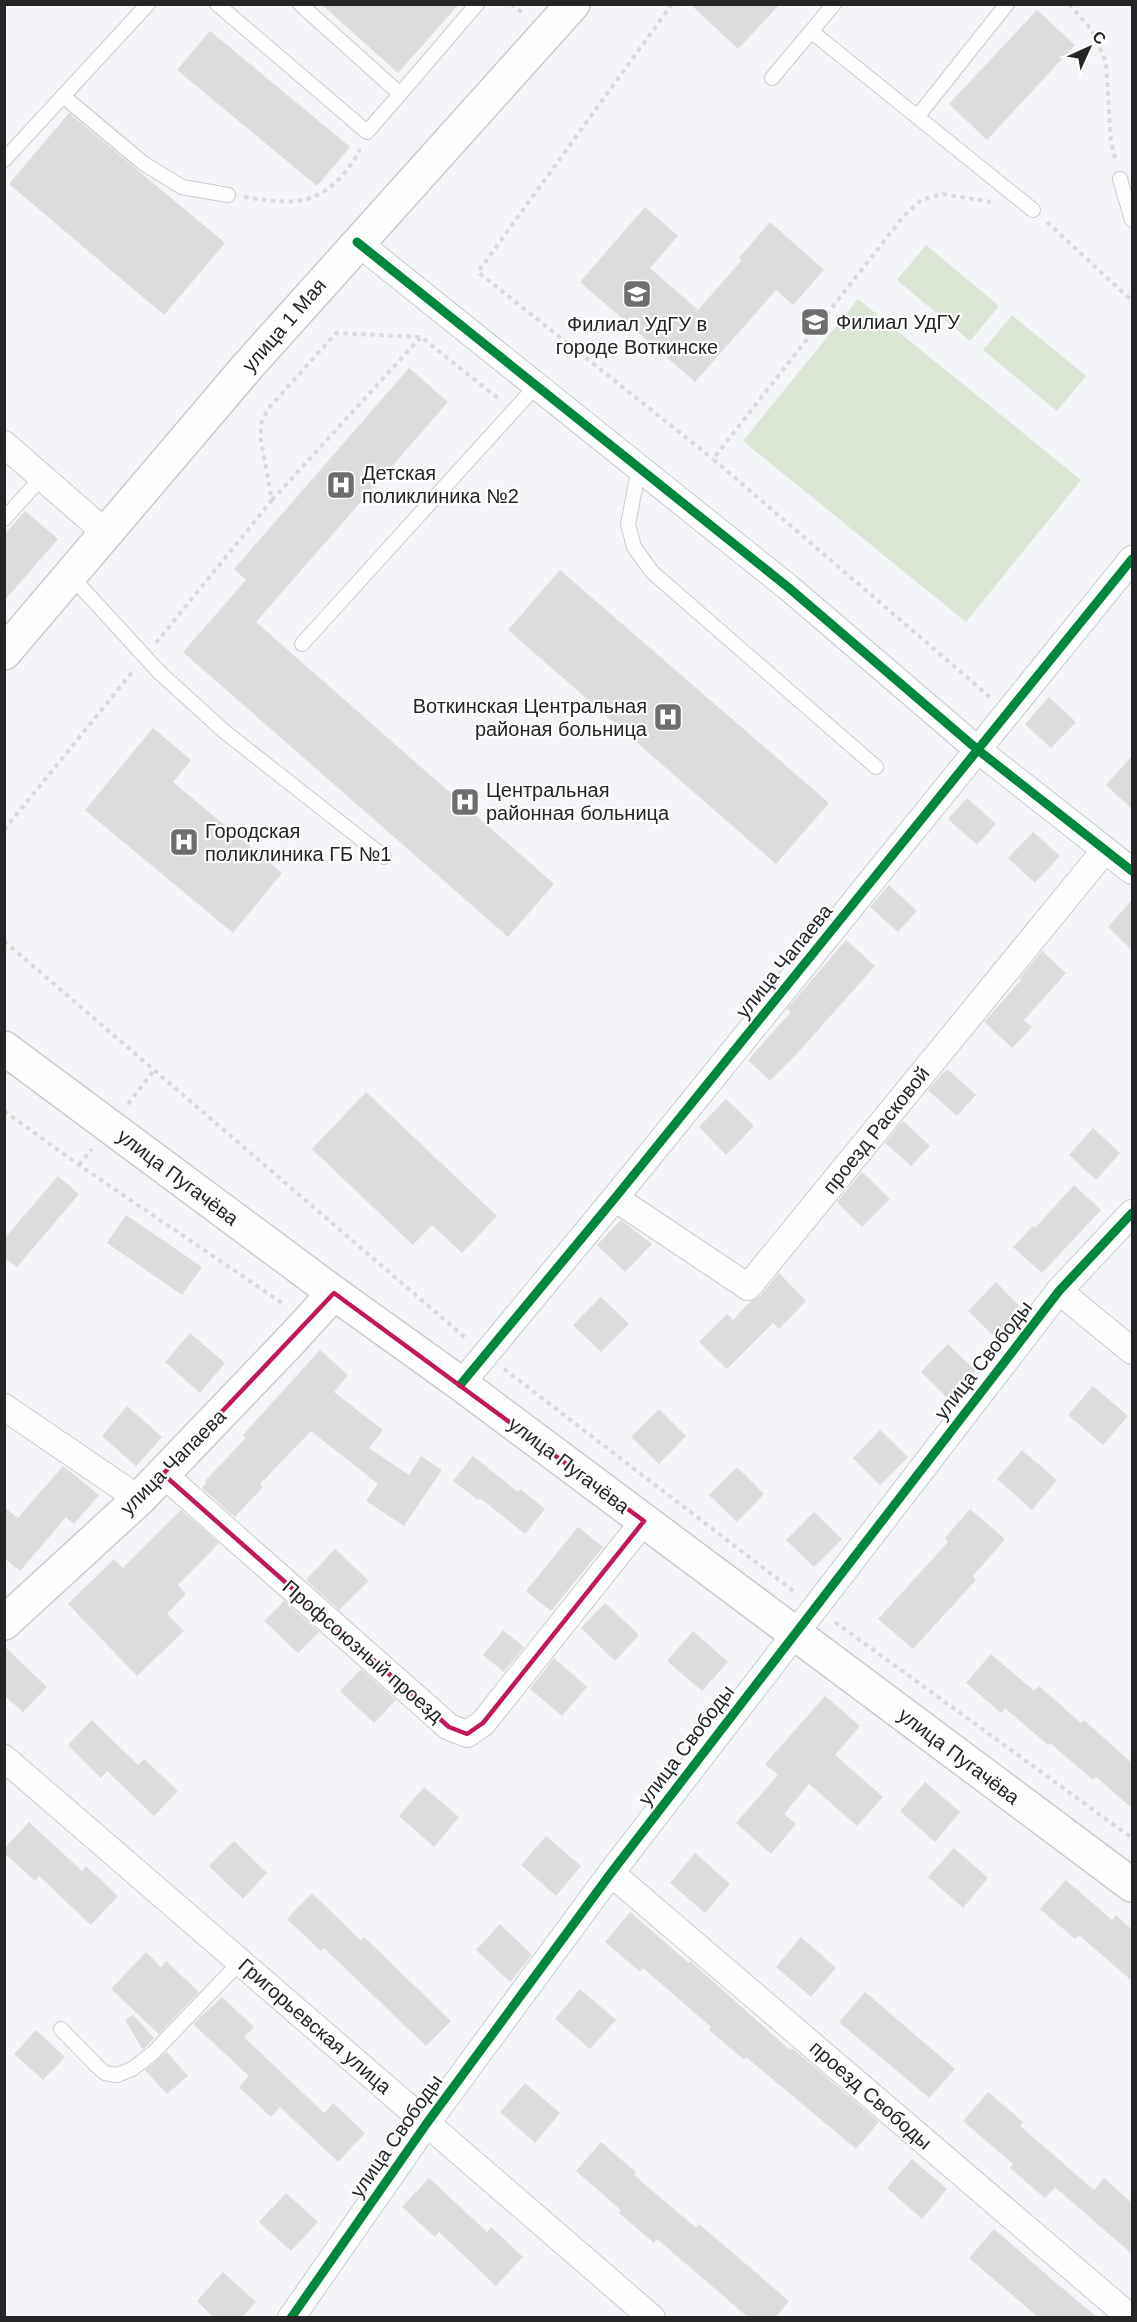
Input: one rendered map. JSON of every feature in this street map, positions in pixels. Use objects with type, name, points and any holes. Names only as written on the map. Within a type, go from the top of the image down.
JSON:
[{"type":"main road","name":"улица 1 Мая","points":[[4,653],[256,357],[573,4]]},
{"type":"main road","name":"улица Пугачёва","points":[[4,1048],[334,1293],[461,1384],[1132,1885]]},
{"type":"main road","name":"улица Чапаева","points":[[4,1623],[139,1499],[334,1293]]},
{"type":"street","points":[[357,242],[789,588],[978,750],[1132,871]]},
{"type":"street","points":[[4,444],[106,533]]},
{"type":"street","name":"улица Чапаева","points":[[461,1384],[615,1198],[1132,559]]},
{"type":"street","name":"проезд Расковой","points":[[615,1198],[748,1287],[1105,850]]},
{"type":"street","name":"улица Свободы","points":[[291,2318],[427,2123],[611,1873],[1059,1291],[1132,1213]]},
{"type":"street","points":[[1059,1291],[1132,1351]]},
{"type":"street","points":[[4,1407],[139,1499]]},
{"type":"street","name":"Профсоюзный проезд","points":[[163,1474],[449,1727],[467,1734],[483,1722],[644,1521]]},
{"type":"street","name":"Григорьевская улица","points":[[4,1758],[652,2318]]},
{"type":"street","name":"проезд Свободы","points":[[611,1873],[1131,2318]]},
{"type":"lane","points":[[4,160],[148,4]]},
{"type":"lane","points":[[217,4],[367,132],[477,4]]},
{"type":"lane","points":[[300,4],[400,94]]},
{"type":"lane","points":[[772,78],[834,4]]},
{"type":"lane","points":[[917,117],[1007,4]]},
{"type":"lane","points":[[812,32],[1033,210]]},
{"type":"lane","points":[[63,96],[143,164],[183,187],[228,195]]},
{"type":"lane","points":[[1120,179],[1132,220]]},
{"type":"lane","points":[[302,644],[536,386]]},
{"type":"lane","points":[[639,468],[628,524],[634,547],[652,572],[876,766]]},
{"type":"lane","points":[[4,519],[42,477]]},
{"type":"lane","points":[[70,575],[145,657],[225,732],[384,857]]},
{"type":"lane","points":[[61,2029],[105,2073],[117,2075],[132,2069],[153,2053],[240,1962]]},
{"type":"path","points":[[511,4],[525,15]]},
{"type":"path","points":[[672,4],[478,272],[712,459],[1008,712]]},
{"type":"path","points":[[1069,4],[1092,30],[1106,62],[1111,142],[1120,179]]},
{"type":"path","points":[[228,195],[285,202],[308,200],[328,190],[344,174],[358,154],[367,132]]},
{"type":"path","points":[[712,459],[903,217],[921,200],[942,194],[1033,210],[1132,301]]},
{"type":"path","points":[[272,500],[261,441],[261,424],[268,409],[336,333],[421,338],[514,410]]},
{"type":"path","points":[[4,830],[272,500],[421,338]]},
{"type":"path","points":[[4,941],[485,1355]]},
{"type":"path","points":[[127,1104],[155,1069]]},
{"type":"path","points":[[4,1111],[79,1165],[308,1321]]},
{"type":"path","points":[[79,1165],[93,1149]]},
{"type":"highlighted area","points":[[334,1293],[644,1521],[483,1723],[467,1734],[449,1727],[163,1474]]},
{"type":"green space","points":[[926,245],[999,306],[970,341],[897,280]]},
{"type":"green space","points":[[858,299],[1081,480],[966,622],[743,441]]},
{"type":"green space","points":[[1012,315],[1086,376],[1057,411],[983,350]]},
{"type":"building","points":[[321,4],[459,4],[398,73]]},
{"type":"building","points":[[690,4],[780,4],[738,49]]},
{"type":"building","points":[[1037,10],[1075,45],[987,140],[949,104]]},
{"type":"building","points":[[210,31],[350,147],[317,186],[177,70]]},
{"type":"building","points":[[69,113],[225,243],[164,315],[9,184]]},
{"type":"building","name":"Филиал УдГУ в городе Воткинске","points":[[645,207],[678,236],[650,268],[698,310],[742,260],[739,258],[770,222],[824,270],[793,305],[776,290],[695,382],[580,282]]},
{"type":"building","points":[[409,368],[448,402],[256,622],[554,884],[508,937],[183,652],[246,580],[234,569]]},
{"type":"building","points":[[25,511],[58,539],[4,601],[4,535]]},
{"type":"building","name":"Воткинская Центральная районая больница","points":[[560,570],[829,803],[776,864],[508,630]]},
{"type":"building","points":[[1049,697],[1076,722],[1051,748],[1025,724]]},
{"type":"building","name":"Городская поликлиника ГБ №1","points":[[153,728],[191,760],[173,782],[282,873],[233,933],[85,810]]},
{"type":"building","points":[[1132,756],[1132,809],[1106,785]]},
{"type":"building","points":[[967,798],[996,824],[977,845],[948,819]]},
{"type":"building","points":[[1033,832],[1060,856],[1035,883],[1008,858]]},
{"type":"building","points":[[889,885],[917,911],[898,932],[870,907]]},
{"type":"building","points":[[1132,900],[1132,950],[1108,927]]},
{"type":"building","points":[[846,940],[875,966],[770,1081],[748,1060],[791,1012],[787,1009]]},
{"type":"building","points":[[1042,951],[1066,973],[1024,1020],[1032,1027],[1012,1048],[984,1022],[1021,980],[1019,979]]},
{"type":"building","points":[[947,1069],[976,1095],[957,1116],[928,1090]]},
{"type":"building","points":[[366,1092],[497,1216],[462,1253],[432,1225],[413,1245],[312,1149]]},
{"type":"building","points":[[726,1099],[754,1126],[726,1155],[699,1127]]},
{"type":"building","points":[[903,1121],[930,1146],[911,1166],[885,1143]]},
{"type":"building","points":[[1093,1128],[1120,1153],[1096,1180],[1069,1155]]},
{"type":"building","points":[[862,1172],[890,1199],[862,1227],[837,1202]]},
{"type":"building","points":[[58,1176],[79,1194],[17,1267],[4,1257],[4,1239]]},
{"type":"building","points":[[1074,1185],[1101,1210],[1042,1273],[1013,1247],[1033,1226],[1035,1228]]},
{"type":"building","points":[[126,1215],[202,1267],[182,1295],[107,1243]]},
{"type":"building","points":[[621,1220],[652,1244],[625,1272],[597,1245]]},
{"type":"building","points":[[779,1273],[806,1301],[779,1329],[773,1323],[727,1369],[699,1342],[727,1314],[733,1320],[751,1301],[760,1296]]},
{"type":"building","points":[[996,1282],[1023,1310],[996,1338],[968,1311]]},
{"type":"building","points":[[601,1297],[629,1324],[601,1352],[573,1325]]},
{"type":"building","points":[[190,1333],[225,1363],[200,1393],[165,1362]]},
{"type":"building","points":[[948,1344],[976,1371],[948,1399],[921,1372]]},
{"type":"building","points":[[320,1350],[348,1375],[334,1392],[383,1430],[369,1448],[409,1475],[421,1456],[442,1470],[404,1526],[366,1501],[378,1484],[311,1431],[260,1484],[263,1487],[235,1517],[202,1488],[207,1482],[205,1481],[246,1438],[243,1435]]},
{"type":"building","points":[[1093,1386],[1128,1416],[1103,1445],[1068,1415]]},
{"type":"building","points":[[127,1406],[162,1437],[136,1466],[102,1436]]},
{"type":"building","points":[[659,1409],[686,1436],[659,1464],[631,1437]]},
{"type":"building","points":[[880,1430],[908,1457],[880,1485],[853,1458]]},
{"type":"building","points":[[1022,1450],[1057,1480],[1032,1510],[997,1479]]},
{"type":"building","points":[[473,1456],[518,1492],[520,1489],[545,1509],[525,1534],[480,1498],[478,1500],[453,1481]]},
{"type":"building","points":[[63,1466],[99,1495],[74,1524],[66,1517],[20,1571],[4,1558],[4,1507],[18,1518]]},
{"type":"building","points":[[737,1467],[764,1494],[737,1522],[709,1495]]},
{"type":"building","points":[[970,1509],[1005,1539],[973,1576],[976,1580],[913,1649],[878,1619],[948,1542],[945,1538]]},
{"type":"building","points":[[181,1510],[219,1543],[178,1585],[186,1594],[167,1614],[184,1631],[137,1676],[68,1604],[114,1559],[123,1568]]},
{"type":"building","points":[[814,1512],[842,1539],[814,1567],[786,1540]]},
{"type":"building","points":[[578,1527],[603,1547],[551,1611],[526,1591]]},
{"type":"building","points":[[335,1549],[369,1581],[339,1610],[306,1580]]},
{"type":"building","points":[[284,1601],[319,1632],[298,1653],[264,1621]]},
{"type":"building","points":[[605,1603],[639,1635],[615,1661],[581,1628]]},
{"type":"building","points":[[503,1630],[524,1647],[504,1672],[483,1655]]},
{"type":"building","points":[[693,1631],[728,1662],[702,1691],[667,1661]]},
{"type":"building","points":[[4,1646],[47,1687],[23,1712],[4,1695]]},
{"type":"building","points":[[991,1654],[1034,1691],[1039,1686],[1081,1723],[1084,1720],[1132,1763],[1132,1808],[1096,1777],[1093,1780],[1050,1743],[1048,1745],[1005,1708],[1001,1713],[966,1683]]},
{"type":"building","points":[[554,1658],[587,1687],[562,1716],[530,1689]]},
{"type":"building","points":[[361,1669],[396,1700],[374,1723],[340,1691]]},
{"type":"building","points":[[825,1696],[860,1726],[835,1755],[883,1797],[857,1826],[809,1784],[784,1814],[796,1824],[771,1854],[736,1823],[778,1775],[765,1764]]},
{"type":"building","points":[[92,1720],[138,1765],[144,1759],[178,1791],[154,1816],[107,1771],[101,1778],[68,1745]]},
{"type":"building","points":[[925,1782],[960,1812],[935,1842],[900,1811]]},
{"type":"building","points":[[424,1787],[459,1817],[434,1847],[399,1816]]},
{"type":"building","points":[[29,1822],[82,1871],[86,1866],[118,1896],[91,1925],[39,1876],[35,1881],[4,1853],[4,1849]]},
{"type":"building","points":[[546,1836],[581,1866],[556,1896],[521,1865]]},
{"type":"building","points":[[234,1841],[267,1873],[243,1899],[209,1866]]},
{"type":"building","points":[[954,1848],[988,1878],[963,1908],[928,1877]]},
{"type":"building","points":[[695,1853],[730,1884],[705,1913],[670,1883]]},
{"type":"building","points":[[1066,1880],[1112,1920],[1116,1915],[1132,1930],[1132,1981],[1079,1935],[1075,1939],[1040,1909]]},
{"type":"building","points":[[312,1893],[361,1941],[364,1937],[451,2021],[426,2046],[324,1948],[321,1951],[287,1919]]},
{"type":"building","points":[[630,1912],[689,1963],[690,1961],[790,2050],[792,2048],[879,2122],[856,2149],[746,2057],[744,2060],[709,2030],[711,2027],[643,1968],[640,1972],[605,1942]]},
{"type":"building","points":[[500,1924],[532,1955],[510,1982],[476,1950]]},
{"type":"building","points":[[801,1937],[836,1968],[811,1997],[776,1967]]},
{"type":"building","points":[[146,1952],[161,1967],[166,1961],[199,1992],[159,2034],[111,1989]]},
{"type":"building","points":[[580,1989],[616,2020],[590,2049],[555,2019]]},
{"type":"building","points":[[865,1992],[955,2069],[929,2098],[839,2022]]},
{"type":"building","points":[[222,1997],[254,2027],[244,2037],[324,2113],[333,2103],[365,2133],[338,2162],[280,2107],[271,2117],[239,2087],[249,2076],[193,2024]]},
{"type":"building","points":[[133,2015],[154,2038],[143,2050],[125,2020]]},
{"type":"building","points":[[36,2030],[65,2057],[43,2080],[14,2054]]},
{"type":"building","points":[[167,2052],[188,2076],[167,2094],[145,2070]]},
{"type":"building","points":[[525,2083],[560,2113],[535,2143],[500,2112]]},
{"type":"building","points":[[988,2092],[1023,2122],[1020,2126],[1094,2190],[1104,2178],[1132,2203],[1132,2254],[1055,2187],[1045,2198],[1010,2168],[1013,2164],[963,2121]]},
{"type":"building","points":[[601,2142],[636,2172],[634,2175],[696,2228],[699,2224],[789,2301],[775,2318],[749,2318],[657,2239],[654,2243],[619,2213],[621,2210],[576,2171]]},
{"type":"building","points":[[912,2159],[947,2189],[922,2219],[887,2188]]},
{"type":"building","points":[[429,2178],[487,2232],[491,2227],[523,2257],[496,2286],[439,2232],[435,2237],[402,2207]]},
{"type":"building","points":[[286,2193],[318,2222],[291,2251],[259,2222]]},
{"type":"building","points":[[994,2229],[1098,2318],[1039,2318],[969,2258]]},
{"type":"building","points":[[223,2272],[256,2302],[241,2318],[214,2318],[197,2301]]},
{"type":"cycle path","points":[[357,242],[789,588],[978,750],[1132,871]]},
{"type":"cycle path","points":[[461,1384],[615,1198],[1132,559]]},
{"type":"cycle path","points":[[291,2318],[427,2123],[611,1873],[1059,1291],[1132,1213]]},
{"type":"place","name":"Филиал УдГУ в городе Воткинске","points":[[637,294]]},
{"type":"place","name":"Филиал УдГУ","points":[[815,322]]},
{"type":"place","name":"Детская поликлиника №2","points":[[341,485]]},
{"type":"place","name":"Воткинская Центральная районая больница","points":[[668,717]]},
{"type":"place","name":"Центральная районная больница","points":[[465,802]]},
{"type":"place","name":"Городская поликлиника ГБ №1","points":[[184,842]]}]
